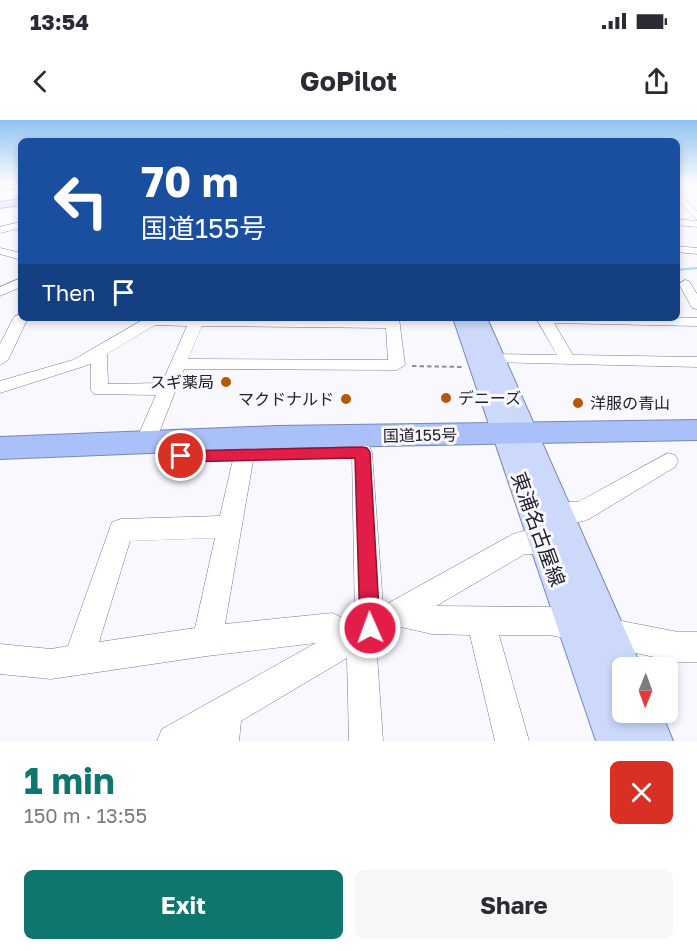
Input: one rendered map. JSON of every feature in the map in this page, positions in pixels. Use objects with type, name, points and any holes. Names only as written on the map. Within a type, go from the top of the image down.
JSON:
[{"type":"highway","name":"国道155号","points":[[0,462],[362,452],[697,430]]},
{"type":"highway","name":"国道155号","points":[[0,448],[276,437],[697,446]]},
{"type":"main road","name":"東浦名古屋線","points":[[464,321],[486,363],[517,442],[544,542],[617,741]]},
{"type":"main road","name":"東浦名古屋線","points":[[479,321],[486,363]]},
{"type":"main road","name":"東浦名古屋線","points":[[517,442],[558,512],[619,657]]},
{"type":"main road","points":[[645,723],[652,741]]},
{"type":"street","points":[[680,222],[697,224]]},
{"type":"street","points":[[0,230],[18,226]]},
{"type":"street","points":[[0,250],[18,246]]},
{"type":"street","points":[[680,249],[697,251]]},
{"type":"street","points":[[0,250],[18,256]]},
{"type":"street","points":[[0,292],[18,283]]},
{"type":"street","points":[[686,285],[697,305]]},
{"type":"street","points":[[0,297],[18,297]]},
{"type":"street","points":[[0,360],[19,321]]},
{"type":"street","points":[[0,387],[79,364],[152,321]]},
{"type":"street","points":[[175,321],[392,321],[397,365],[180,364]]},
{"type":"street","points":[[545,321],[569,361]]},
{"type":"street","points":[[658,321],[697,322]]},
{"type":"street","points":[[145,443],[196,322]]},
{"type":"street","points":[[99,354],[100,390],[168,389]]},
{"type":"street","points":[[486,363],[569,361],[696,364]]},
{"type":"street","points":[[362,452],[361,633],[366,741]]},
{"type":"street","points":[[207,641],[244,455]]},
{"type":"street","points":[[558,512],[581,512],[668,461]]},
{"type":"street","points":[[78,660],[120,530],[230,527]]},
{"type":"street","points":[[174,741],[224,726],[361,633],[522,542],[544,542]]},
{"type":"street","points":[[398,612],[432,620],[550,621],[678,647],[697,647]]},
{"type":"street","points":[[481,620],[512,741]]},
{"type":"street","points":[[0,659],[51,664],[207,641],[332,627],[361,633]]},
{"type":"path","points":[[397,365],[486,363]]},
{"type":"waterway","points":[[680,270],[697,268]]},
{"type":"place","name":"スギ薬局","points":[[226,382]]},
{"type":"place","name":"デニーズ","points":[[446,398]]},
{"type":"place","name":"マクドナルド","points":[[346,399]]},
{"type":"place","name":"洋服の青山","points":[[578,403]]},
{"type":"route","points":[[181,456],[362,452],[370,628]]}]
